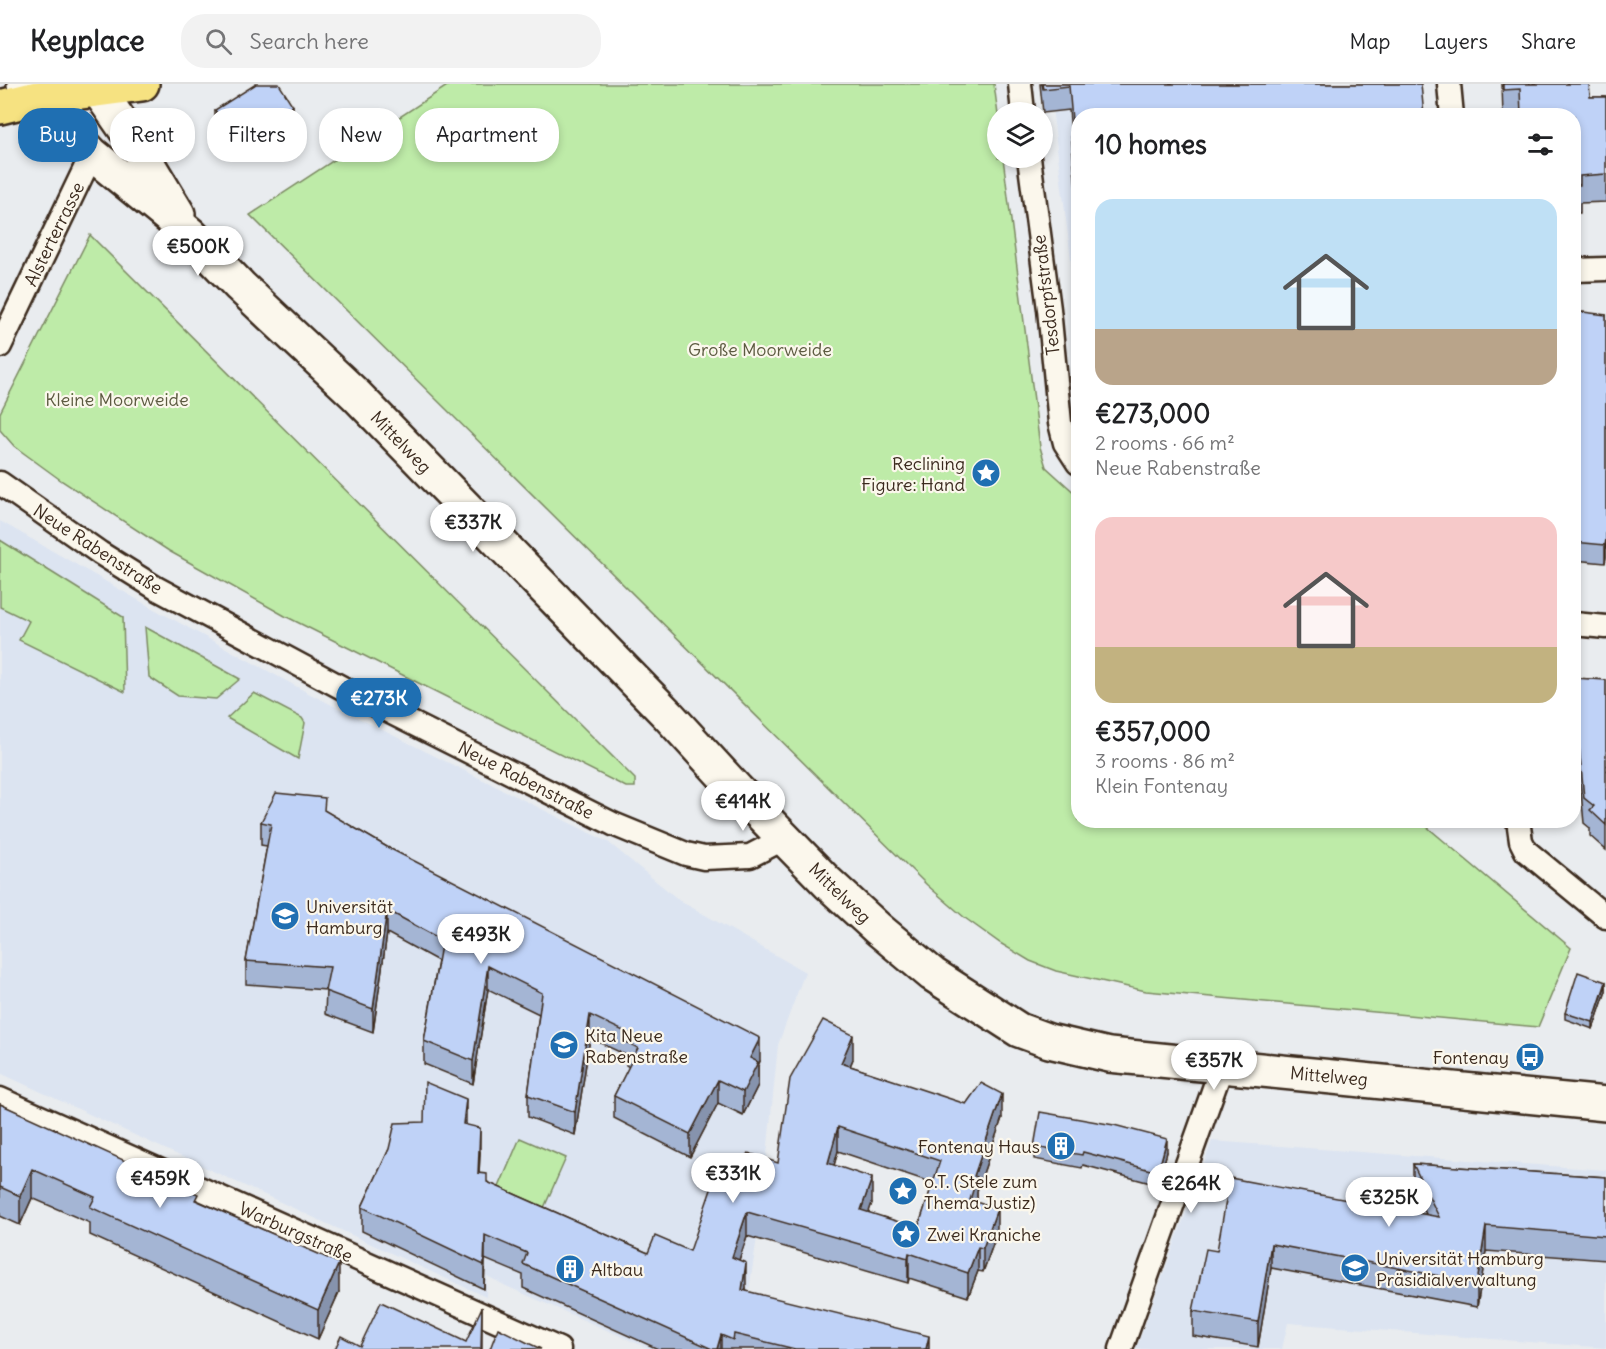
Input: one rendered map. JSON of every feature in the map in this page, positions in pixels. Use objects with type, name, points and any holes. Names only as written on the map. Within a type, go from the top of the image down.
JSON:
[{"type":"main road","points":[[0,107],[30,91],[142,84]]},
{"type":"street","points":[[1020,84],[1022,102]]},
{"type":"street","points":[[1449,84],[1451,108]]},
{"type":"street","name":"Mittelweg","points":[[97,87],[137,146],[190,234]]},
{"type":"street","name":"Mittelweg","points":[[30,91],[47,108]]},
{"type":"street","name":"Mittelweg","points":[[98,159],[190,234],[249,294],[356,395],[828,883],[932,974],[1019,1030],[1049,1041],[1110,1055],[1606,1104]]},
{"type":"street","name":"Alsterterrasse","points":[[0,346],[88,162]]},
{"type":"street","name":"Tesdorpfstraße","points":[[1030,168],[1049,309],[1060,423],[1065,442],[1071,452]]},
{"type":"street","points":[[1581,270],[1606,269]]},
{"type":"street","name":"Neue Rabenstraße","points":[[0,483],[100,553],[156,588],[350,692],[613,824],[686,854],[704,858],[750,856],[785,838]]},
{"type":"street","points":[[1581,625],[1606,627]]},
{"type":"street","points":[[1520,831],[1526,851],[1606,917]]},
{"type":"street","points":[[1121,1349],[1222,1066]]},
{"type":"street","name":"Warburgstraße","points":[[0,1099],[559,1349]]},
{"type":"shaded area","points":[[1049,84],[1071,108],[1071,259]]},
{"type":"shaded area","points":[[0,521],[154,609],[312,695],[608,842],[679,900],[805,972],[778,1045],[762,1205],[740,1349],[650,1349],[487,1276],[486,1297],[0,1073]]},
{"type":"shaded area","points":[[1212,1141],[1606,1170],[1606,1348],[1288,1323],[1282,1349],[1136,1349]]},
{"type":"green space","name":"Große Moorweide","points":[[450,84],[994,84],[996,102],[987,102],[987,168],[1004,168],[1040,447],[1046,467],[1071,490],[1071,828],[1428,828],[1571,948],[1538,1027],[1146,991],[1056,971],[1030,961],[965,918],[927,885],[250,215],[331,162],[403,162],[403,115]]},
{"type":"green space","name":"Kleine Moorweide","points":[[90,235],[635,779],[635,787],[626,787],[285,616],[169,551],[62,481],[14,446],[0,430],[0,413]]},
{"type":"green space","points":[[0,540],[123,617],[125,692],[19,640],[29,621],[0,607]]},
{"type":"green space","points":[[145,627],[240,679],[216,699],[178,696],[149,677]]},
{"type":"green space","points":[[254,693],[302,718],[305,723],[298,759],[227,718]]},
{"type":"green space","points":[[520,1138],[566,1158],[535,1228],[490,1208]]},
{"type":"building","points":[[256,84],[279,84],[293,106],[290,108],[218,108]]},
{"type":"building","points":[[1042,84],[1421,84],[1423,108],[1071,109],[1069,86],[1043,89]]},
{"type":"building","points":[[1503,84],[1589,84],[1590,97],[1606,97],[1606,174],[1581,176],[1581,108],[1521,108],[1520,89],[1503,90]]},
{"type":"building","points":[[1581,312],[1606,315],[1605,545],[1581,543]]},
{"type":"building","points":[[1581,678],[1606,680],[1606,825],[1590,810],[1594,806],[1584,798],[1581,766]]},
{"type":"building","points":[[276,793],[325,798],[324,810],[387,847],[760,1038],[750,1058],[758,1062],[743,1092],[718,1080],[690,1134],[614,1096],[638,1048],[626,1042],[630,1034],[590,1015],[575,1112],[528,1095],[542,993],[488,966],[473,1061],[424,1041],[442,940],[387,910],[373,1009],[325,991],[330,967],[246,961],[271,824],[261,822]]},
{"type":"building","points":[[1578,972],[1606,982],[1593,1022],[1565,1013]]},
{"type":"building","points":[[823,1020],[853,1035],[841,1063],[966,1104],[981,1083],[1002,1094],[974,1176],[977,1177],[970,1200],[997,1209],[983,1248],[978,1247],[968,1273],[909,1253],[908,1258],[747,1212],[732,1257],[746,1263],[742,1290],[929,1336],[926,1349],[795,1349],[734,1334],[733,1340],[721,1335],[717,1349],[712,1349],[523,1264],[527,1253],[485,1235],[484,1265],[362,1207],[389,1149],[395,1123],[424,1122],[425,1082],[466,1099],[463,1124],[480,1128],[478,1173],[487,1174],[487,1182],[648,1253],[655,1236],[690,1251],[717,1172],[733,1180],[748,1153],[778,1163],[790,1079]],"holes":[[[838,1127],[940,1161],[918,1228],[861,1210],[872,1178],[828,1163]]]},
{"type":"building","points":[[0,1104],[198,1194],[195,1200],[339,1263],[318,1310],[90,1207],[95,1197],[32,1169],[20,1196],[0,1187]]},
{"type":"building","points":[[1040,1112],[1114,1125],[1167,1139],[1158,1172],[1083,1152],[1082,1155],[1034,1147]]},
{"type":"building","name":"Universität Hamburg Präsidialverwaltung","points":[[1413,1164],[1606,1177],[1606,1236],[1486,1226],[1477,1283],[1271,1244],[1258,1322],[1193,1311],[1206,1249],[1217,1251],[1230,1178],[1439,1217]]},
{"type":"building","points":[[381,1302],[466,1342],[482,1307],[481,1349],[335,1349],[341,1336],[360,1346]]},
{"type":"building","points":[[498,1328],[528,1343],[541,1349],[490,1349]]},
{"type":"place","name":"Reclining Figure: Hand","points":[[986,473]]},
{"type":"place","name":"Universität Hamburg","points":[[285,916]]},
{"type":"place","name":"Kita Neue Rabenstraße","points":[[564,1045]]},
{"type":"place","name":"Fontenay","points":[[1530,1057]]},
{"type":"place","name":"Fontenay Haus","points":[[1061,1146]]},
{"type":"place","name":"o.T. (Stele zum Thema Justiz)","points":[[903,1191]]},
{"type":"place","name":"Zwei Kraniche","points":[[906,1234]]},
{"type":"place","name":"Universität Hamburg Präsidialverwaltung","points":[[1355,1268]]},
{"type":"place","name":"Altbau","points":[[570,1269]]}]
